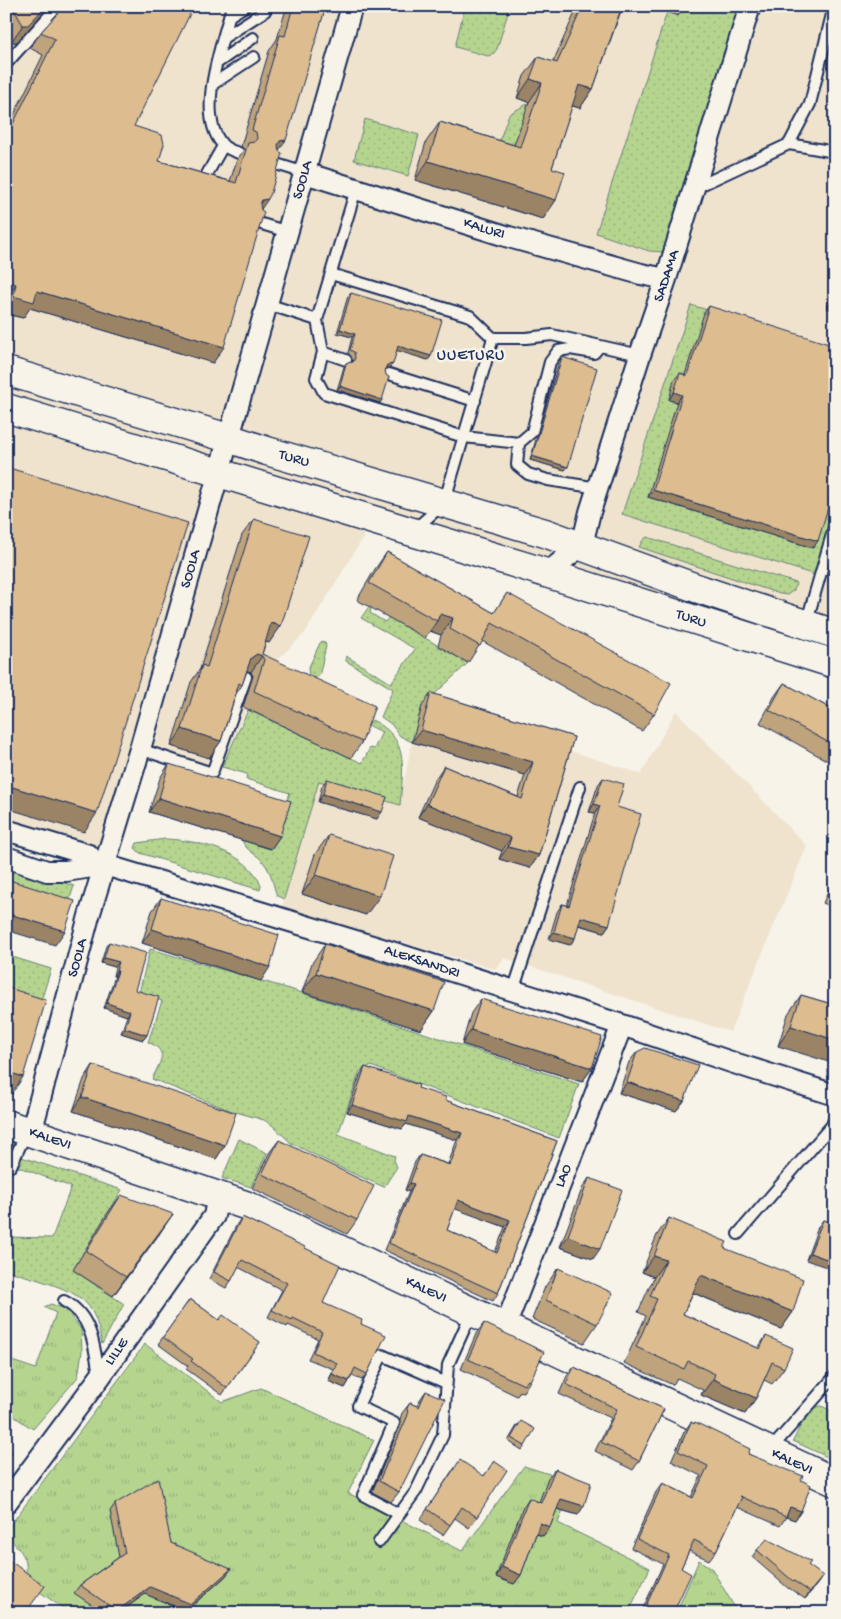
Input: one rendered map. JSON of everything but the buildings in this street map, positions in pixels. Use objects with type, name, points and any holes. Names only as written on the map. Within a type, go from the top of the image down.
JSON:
[{"type":"main road","name":"TURU","points":[[6,371],[582,545],[699,589],[835,634]]},
{"type":"main road","name":"TURU","points":[[6,408],[547,573],[835,664]]},
{"type":"main road","name":"KALEVI","points":[[21,1129],[245,1205],[835,1482]]},
{"type":"street","name":"SOOLA","points":[[21,1129],[89,916],[97,860],[140,750],[352,6]]},
{"type":"street","name":"SADAMA","points":[[582,545],[598,488],[666,279],[750,6]]},
{"type":"street","name":"KALURI","points":[[304,173],[552,249],[641,274],[666,279]]},
{"type":"street","points":[[547,573],[582,545]]},
{"type":"street","name":"ALEKSANDRI","points":[[6,830],[835,1094]]},
{"type":"street","name":"ALEKSANDRI","points":[[6,857],[47,871],[66,871],[97,860]]},
{"type":"street","name":"LAO","points":[[505,1327],[622,1025]]},
{"type":"street","name":"LILLE","points":[[6,1503],[100,1377],[214,1216],[218,1196]]},
{"type":"lane","points":[[239,153],[223,146],[213,130],[211,104],[217,63],[230,11],[245,6]]},
{"type":"lane","points":[[789,144],[810,104],[834,6]]},
{"type":"lane","points":[[6,64],[57,7],[69,9]]},
{"type":"lane","points":[[224,38],[265,11]]},
{"type":"lane","points":[[217,63],[253,38]]},
{"type":"lane","points":[[213,84],[254,57]]},
{"type":"lane","points":[[694,188],[789,144],[835,152]]},
{"type":"lane","points":[[185,177],[202,183],[223,146]]},
{"type":"lane","points":[[273,163],[304,173]]},
{"type":"lane","points":[[356,189],[318,320],[322,352],[316,378],[324,393],[464,437],[519,444]]},
{"type":"lane","points":[[255,222],[288,232]]},
{"type":"lane","points":[[331,274],[470,316],[493,338],[552,335],[640,355]]},
{"type":"lane","points":[[267,304],[318,320]]},
{"type":"lane","points":[[412,532],[444,503],[493,338]]},
{"type":"lane","points":[[598,488],[548,480],[528,474],[517,465],[519,444],[532,432],[550,362],[558,352],[570,349],[594,353],[600,346]]},
{"type":"lane","points":[[322,352],[346,360]]},
{"type":"lane","points":[[388,374],[475,401]]},
{"type":"lane","points":[[806,625],[835,524]]},
{"type":"lane","points":[[140,750],[212,773],[246,677]]},
{"type":"lane","points":[[513,991],[580,787]]},
{"type":"lane","points":[[738,1234],[832,1125],[835,1117]]},
{"type":"lane","points":[[10,1166],[21,1129]]},
{"type":"lane","points":[[64,1302],[73,1306],[78,1311],[90,1329],[100,1377]]},
{"type":"lane","points":[[379,1542],[416,1492],[443,1435],[448,1365],[472,1312]]},
{"type":"lane","points":[[399,1514],[363,1495],[394,1423],[358,1406],[382,1355],[446,1383]]},
{"type":"lane","points":[[769,1451],[835,1376]]},
{"type":"shaded area","points":[[6,6],[835,6],[835,676],[381,536],[366,533],[305,633],[259,677],[221,771],[145,749],[110,861],[6,830]]},
{"type":"shaded area","points":[[422,706],[641,774],[676,711],[807,846],[730,1032],[504,958],[495,969],[282,908],[318,780],[399,805],[412,742]]},
{"type":"green space","points":[[465,6],[510,6],[497,49],[493,54],[488,56],[455,47]]},
{"type":"green space","points":[[680,6],[742,6],[663,252],[649,251],[596,233],[667,12]]},
{"type":"green space","points":[[529,103],[504,176],[491,164],[509,114]]},
{"type":"green space","points":[[365,119],[419,135],[408,176],[354,160]]},
{"type":"green space","points":[[691,305],[835,349],[835,510],[815,575],[622,514]]},
{"type":"green space","points":[[647,537],[796,583],[794,590],[787,595],[780,594],[639,547]]},
{"type":"green space","points":[[368,608],[371,609],[370,613],[385,622],[389,617],[468,663],[422,706],[412,742],[400,736],[391,724],[381,717],[393,689],[346,661],[346,656],[391,683],[415,649],[361,618]]},
{"type":"green space","points":[[322,641],[326,646],[319,676],[314,678],[309,675],[308,669]]},
{"type":"green space","points":[[248,710],[362,763],[370,748],[374,749],[382,732],[368,725],[372,720],[384,727],[393,736],[401,756],[400,805],[319,781],[284,899],[277,896],[267,867],[246,847],[242,840],[281,815],[290,793],[246,779],[247,774],[222,767]]},
{"type":"green space","points":[[165,839],[207,845],[234,856],[246,864],[255,874],[261,886],[260,890],[140,853],[135,848],[137,843]]},
{"type":"green space","points":[[6,865],[74,886],[65,914],[6,896]]},
{"type":"green space","points":[[150,949],[290,989],[579,1084],[559,1138],[371,1066],[360,1071],[338,1134],[395,1156],[394,1160],[397,1167],[384,1187],[343,1169],[291,1143],[264,1120],[229,1110],[152,1079],[160,1062],[161,1053],[159,1049],[148,1042],[162,1001],[139,993]]},
{"type":"green space","points":[[6,955],[51,969],[41,1001],[6,990]]},
{"type":"green space","points":[[239,1139],[267,1153],[251,1187],[222,1178]]},
{"type":"green space","points":[[6,1152],[122,1190],[73,1270],[124,1304],[102,1344],[92,1311],[85,1302],[59,1287],[6,1270],[6,1237],[52,1238],[71,1187],[6,1162]]},
{"type":"green space","points":[[51,1304],[65,1309],[81,1329],[82,1351],[78,1377],[33,1429],[6,1411],[6,1359],[36,1369],[56,1313],[44,1307]]},
{"type":"green space","points":[[145,1344],[222,1402],[261,1388],[374,1440],[348,1493],[462,1551],[524,1466],[565,1479],[567,1499],[558,1523],[650,1568],[628,1613],[70,1613],[24,1581],[26,1566],[23,1555],[6,1535],[6,1531]]},
{"type":"green space","points":[[821,1406],[835,1414],[834,1460],[793,1441],[810,1407]]},
{"type":"green space","points":[[699,1560],[712,1569],[738,1613],[676,1613]]},
{"type":"district","name":"UUETURU","points":[[471,356]]}]
